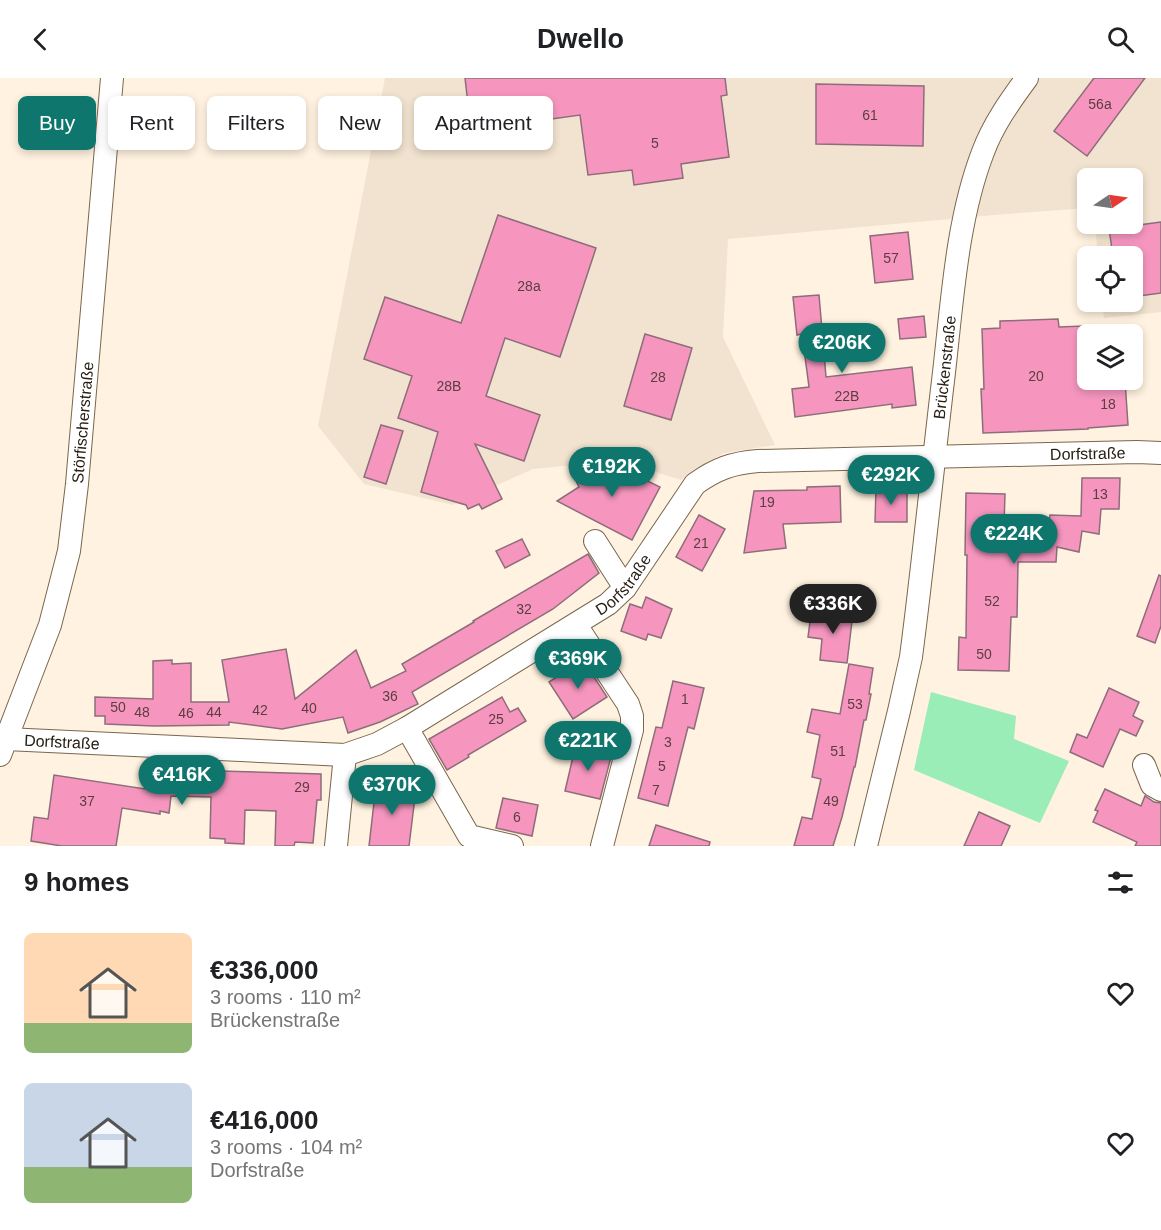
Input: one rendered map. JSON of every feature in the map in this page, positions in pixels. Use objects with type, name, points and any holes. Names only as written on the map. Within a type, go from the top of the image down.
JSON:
[{"type":"street","name":"Störfischerstraße","points":[[3,747],[50,625],[69,551],[80,450],[112,78]]},
{"type":"street","name":"Brückenstraße","points":[[866,846],[911,657],[956,277],[971,191],[983,151],[993,129],[1012,98],[1028,78]]},
{"type":"street","name":"Dorfstraße","points":[[3,747],[345,755],[377,744],[407,728],[608,604],[625,588],[695,484],[724,467],[743,462],[934,456],[1161,453]]},
{"type":"street","points":[[594,541],[625,588]]},
{"type":"street","points":[[576,625],[628,704],[632,716],[632,730],[602,846]]},
{"type":"street","points":[[407,728],[469,836],[512,846]]},
{"type":"street","points":[[336,846],[345,755]]},
{"type":"street","points":[[1144,765],[1152,785],[1161,790]]},
{"type":"shaded area","points":[[385,78],[1161,78],[1161,312],[1104,318],[1103,312],[1143,312],[1143,246],[1097,246],[1096,234],[1143,234],[1143,168],[1077,168],[1077,209],[728,239],[723,337],[775,445],[724,453],[696,468],[681,480],[628,463],[606,462],[533,469],[453,505],[364,484],[318,426],[371,150],[402,150],[402,96],[382,96]]},
{"type":"green space","points":[[931,692],[1016,716],[1014,739],[1069,761],[1040,823],[914,770]]},
{"type":"building","points":[[465,78],[725,78],[727,95],[721,96],[729,157],[681,164],[683,178],[634,185],[632,170],[588,175],[580,115],[553,119],[553,96],[467,96]]},
{"type":"building","points":[[1094,78],[1145,78],[1087,156],[1054,131]]},
{"type":"building","points":[[816,84],[924,86],[923,146],[816,144]]},
{"type":"building","points":[[498,215],[596,248],[560,357],[505,338],[486,396],[540,415],[524,461],[475,444],[502,499],[482,509],[479,504],[468,509],[466,505],[421,492],[438,432],[398,418],[412,376],[364,359],[385,297],[461,323]]},
{"type":"building","points":[[1161,222],[1161,293],[1143,295],[1143,246],[1112,246],[1110,234],[1143,234],[1143,224]]},
{"type":"building","points":[[908,232],[913,279],[875,283],[870,236]]},
{"type":"building","points":[[819,295],[826,377],[912,367],[916,405],[892,408],[892,404],[795,417],[792,389],[809,387],[802,334],[797,335],[793,297]]},
{"type":"building","points":[[924,316],[926,337],[900,339],[898,319]]},
{"type":"building","points":[[1058,319],[1059,327],[1077,326],[1077,390],[1126,390],[1128,425],[983,433],[982,329],[1000,328],[1000,321]]},
{"type":"building","points":[[645,334],[692,348],[671,420],[624,406]]},
{"type":"building","points":[[381,425],[403,431],[386,484],[364,477]]},
{"type":"building","points":[[613,466],[633,472],[660,487],[632,540],[557,501],[579,487],[570,469]]},
{"type":"building","points":[[1082,478],[1120,478],[1119,509],[1101,509],[1099,534],[1082,531],[1079,552],[1057,547],[1056,562],[1018,562],[1017,617],[1011,617],[1009,671],[958,670],[959,637],[966,638],[966,493],[1005,494],[1004,525],[1048,526],[1050,515],[1081,516]]},
{"type":"building","points":[[840,486],[841,522],[783,524],[786,548],[744,553],[754,491],[807,490],[807,487]]},
{"type":"building","points":[[876,488],[903,489],[907,494],[907,522],[875,522]]},
{"type":"building","points":[[699,515],[725,529],[702,571],[676,557]]},
{"type":"building","points":[[522,539],[530,555],[505,568],[496,551]]},
{"type":"building","points":[[588,554],[599,573],[553,609],[412,692],[418,704],[380,722],[348,733],[343,717],[282,729],[229,722],[229,725],[105,724],[105,716],[95,716],[95,697],[153,699],[153,661],[172,660],[172,664],[191,663],[191,702],[229,702],[222,660],[286,649],[295,699],[356,650],[371,688],[406,671],[402,664]]},
{"type":"building","points":[[1159,575],[1161,576],[1161,626],[1155,643],[1137,636]]},
{"type":"building","points":[[646,597],[672,609],[661,638],[648,634],[646,640],[621,631],[630,604],[642,608]]},
{"type":"building","points":[[826,610],[853,613],[847,663],[820,660],[822,639],[808,637],[811,614],[825,616]]},
{"type":"building","points":[[583,660],[607,697],[573,719],[549,682]]},
{"type":"building","points":[[849,664],[873,668],[866,720],[864,720],[842,817],[833,846],[794,846],[802,817],[812,819],[821,779],[812,777],[820,735],[807,732],[812,709],[840,714]]},
{"type":"building","points":[[673,681],[704,688],[694,729],[688,727],[668,806],[638,798],[656,727],[662,728]]},
{"type":"building","points":[[1109,688],[1139,702],[1133,716],[1143,721],[1136,736],[1120,729],[1103,767],[1070,752],[1077,734],[1087,738]]},
{"type":"building","points":[[502,697],[510,712],[518,708],[526,721],[447,770],[429,739]]},
{"type":"building","points":[[576,744],[612,753],[600,799],[565,791]]},
{"type":"building","points":[[183,770],[321,774],[321,800],[317,800],[313,843],[295,842],[294,846],[275,846],[276,811],[245,810],[244,844],[225,843],[225,839],[210,838],[211,797],[171,796],[169,813],[160,811],[160,814],[122,808],[116,846],[62,846],[31,841],[34,817],[48,819],[54,775],[145,789],[147,775],[183,780]]},
{"type":"building","points":[[376,785],[416,789],[409,846],[369,846]]},
{"type":"building","points":[[1105,789],[1141,806],[1145,796],[1154,802],[1161,803],[1161,846],[1135,846],[1137,842],[1093,822],[1098,811],[1095,810]]},
{"type":"building","points":[[503,798],[538,805],[532,836],[496,828]]},
{"type":"building","points":[[979,812],[1010,826],[1001,846],[964,846]]},
{"type":"building","points":[[656,825],[710,842],[709,846],[649,846]]}]
